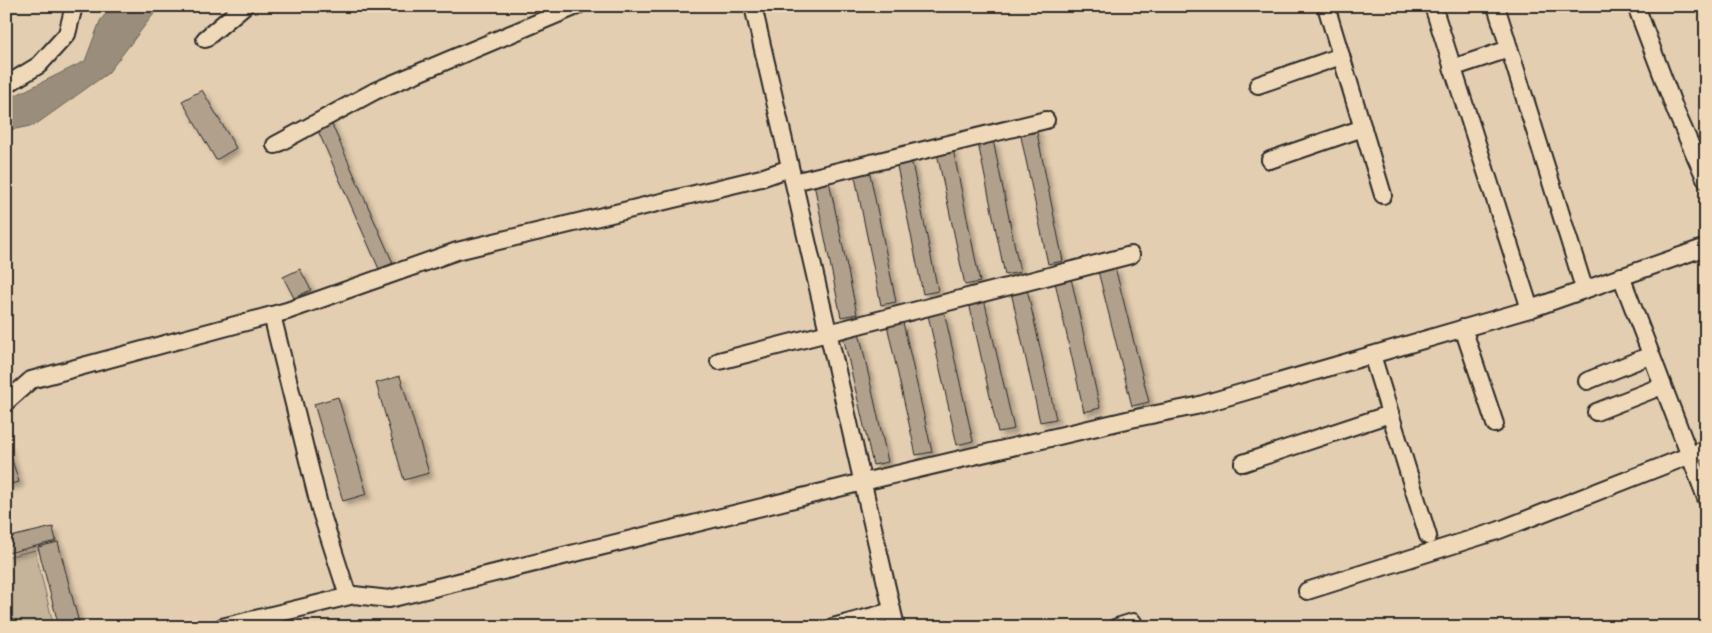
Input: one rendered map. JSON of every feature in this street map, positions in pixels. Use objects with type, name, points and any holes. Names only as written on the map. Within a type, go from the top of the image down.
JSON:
[{"type":"street","points":[[6,85],[39,65],[56,47],[66,34],[74,6]]},
{"type":"street","points":[[205,40],[244,6]]},
{"type":"street","points":[[275,145],[375,91],[577,6]]},
{"type":"street","points":[[752,6],[894,619],[833,627]]},
{"type":"street","points":[[1326,6],[1383,195]]},
{"type":"street","points":[[1433,6],[1530,309]]},
{"type":"street","points":[[1496,6],[1584,288]]},
{"type":"street","points":[[1636,6],[1676,112],[1706,180]]},
{"type":"street","points":[[1452,68],[1509,49]]},
{"type":"street","points":[[1258,85],[1341,56]]},
{"type":"street","points":[[6,402],[31,380],[272,316],[456,251],[752,180],[792,175],[1046,120]]},
{"type":"street","points":[[1270,160],[1363,128]]},
{"type":"street","points":[[222,627],[348,596],[389,599],[862,482],[1131,419],[1196,406],[1530,309],[1584,288],[1706,247]]},
{"type":"street","points":[[719,361],[1131,255]]},
{"type":"street","points":[[1621,276],[1706,498]]},
{"type":"street","points":[[272,316],[320,509],[348,596]]},
{"type":"street","points":[[1464,328],[1495,424]]},
{"type":"street","points":[[1372,355],[1428,536]]},
{"type":"street","points":[[1587,381],[1650,355]]},
{"type":"street","points":[[1596,412],[1662,386]]},
{"type":"street","points":[[1243,463],[1390,414]]},
{"type":"street","points":[[1308,590],[1497,531],[1706,449]]},
{"type":"street","points":[[1117,627],[1133,622],[1134,627]]},
{"type":"shaded area","points":[[112,6],[160,6],[108,73],[35,125],[6,131],[6,100],[85,61],[100,21]]},
{"type":"shaded area","points":[[35,550],[54,627],[6,627],[6,557]]},
{"type":"building","points":[[202,90],[236,148],[216,160],[182,101]]},
{"type":"building","points":[[329,118],[393,263],[379,269],[315,124]]},
{"type":"building","points":[[1036,128],[1063,261],[1048,264],[1020,132]]},
{"type":"building","points":[[993,140],[1020,272],[1005,275],[978,143]]},
{"type":"building","points":[[953,149],[980,282],[965,285],[937,153]]},
{"type":"building","points":[[911,158],[938,291],[923,294],[896,161]]},
{"type":"building","points":[[869,169],[896,302],[881,305],[854,172]]},
{"type":"building","points":[[829,181],[857,314],[841,317],[814,184]]},
{"type":"building","points":[[1115,267],[1149,402],[1132,406],[1098,271]]},
{"type":"building","points":[[300,269],[311,290],[294,298],[283,277]]},
{"type":"building","points":[[1071,278],[1100,408],[1084,412],[1055,282]]},
{"type":"building","points":[[1027,289],[1056,419],[1040,422],[1011,292]]},
{"type":"building","points":[[984,299],[1014,429],[998,432],[969,303]]},
{"type":"building","points":[[944,311],[973,441],[957,445],[928,315]]},
{"type":"building","points":[[903,322],[932,452],[916,455],[887,325]]},
{"type":"building","points":[[859,332],[888,462],[873,465],[843,336]]},
{"type":"building","points":[[400,376],[429,473],[404,480],[376,383]]},
{"type":"building","points":[[338,397],[367,494],[343,501],[314,404]]},
{"type":"building","points":[[6,441],[19,482],[6,485]]},
{"type":"building","points":[[53,527],[56,541],[8,553],[6,538]]},
{"type":"building","points":[[58,542],[80,627],[59,627],[38,547]]}]
